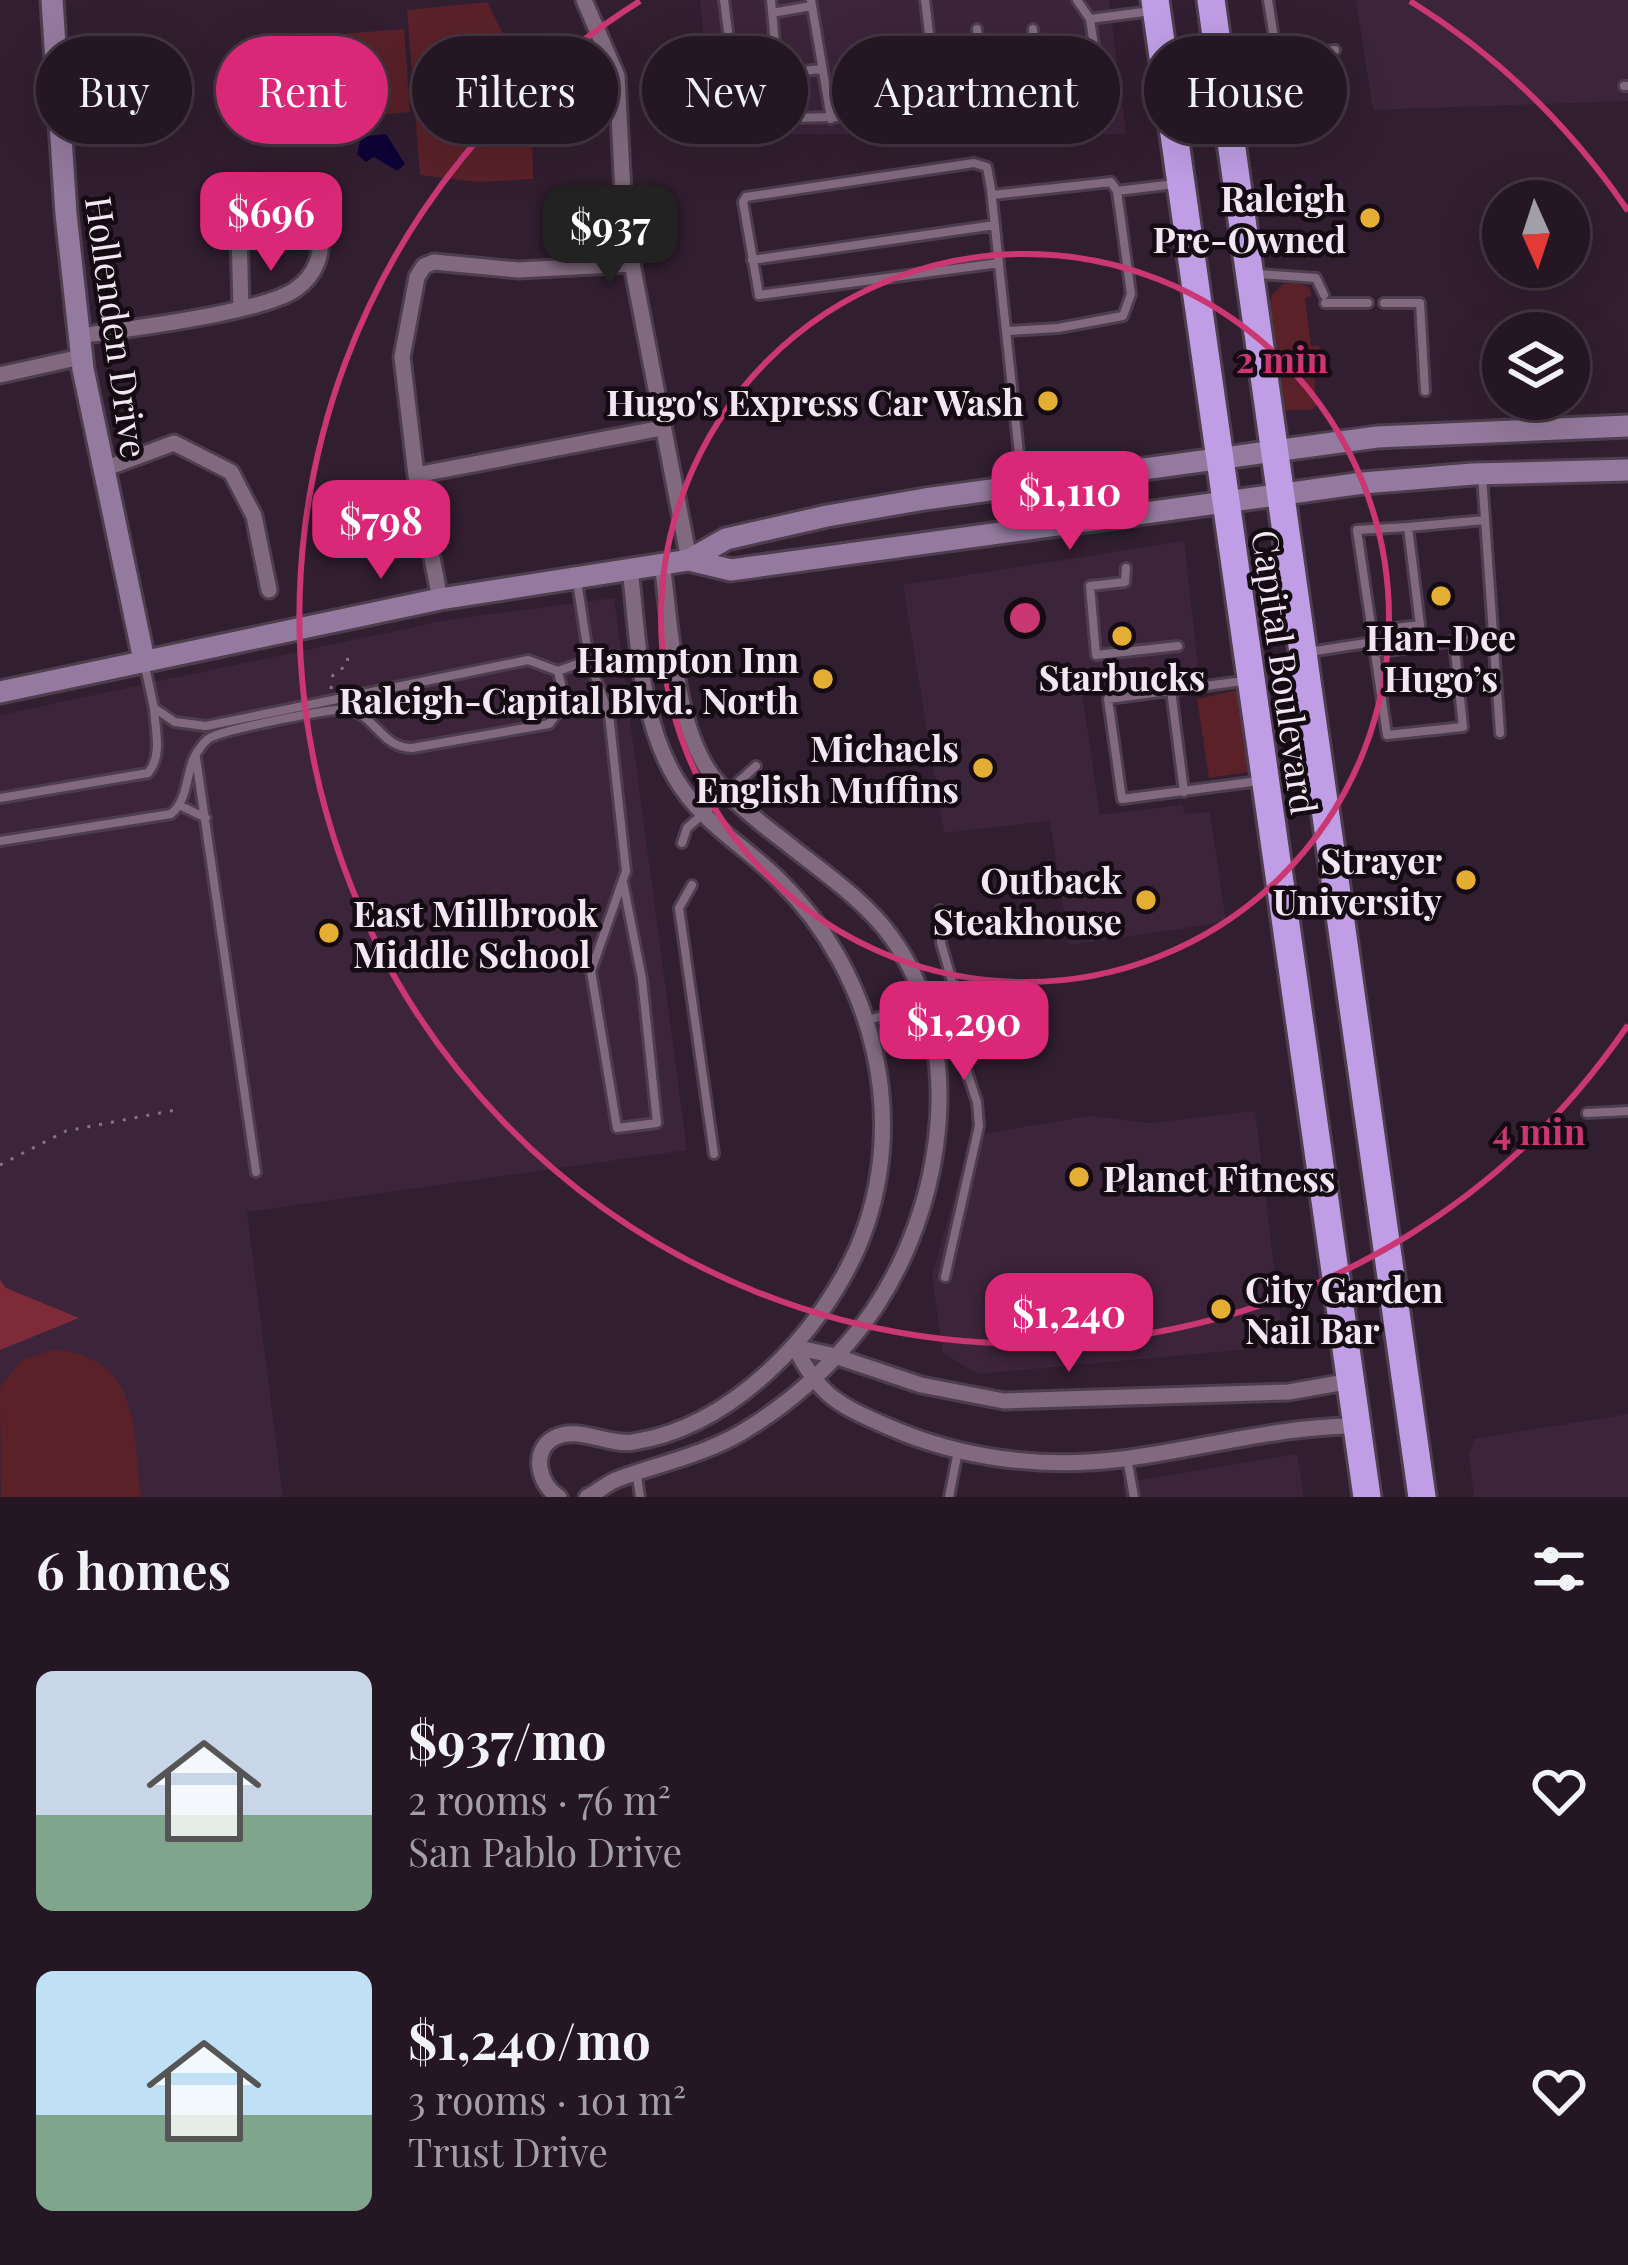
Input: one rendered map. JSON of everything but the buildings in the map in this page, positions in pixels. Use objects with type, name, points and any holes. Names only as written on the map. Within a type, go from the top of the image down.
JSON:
[{"type":"highway","name":"Capital Boulevard","points":[[1211,0],[1422,1497]]},
{"type":"highway","name":"Capital Boulevard","points":[[1156,5],[1367,1497]]},
{"type":"main road","name":"Hollenden Drive","points":[[52,0],[80,346],[144,660]]},
{"type":"main road","points":[[689,560],[725,539],[780,526],[1022,486],[1406,434],[1628,426]]},
{"type":"main road","points":[[0,692],[440,598],[662,563],[689,560],[730,570],[1363,483],[1628,470]]},
{"type":"street","points":[[584,0],[617,76],[632,264],[689,560]]},
{"type":"street","points":[[0,375],[80,346],[241,308],[292,292],[314,272],[319,237],[315,218],[300,201],[250,189],[238,194],[241,308]]},
{"type":"street","points":[[440,598],[416,475],[403,357],[417,277],[424,266],[434,262],[518,270],[632,264]]},
{"type":"street","points":[[416,475],[662,428]]},
{"type":"street","points":[[104,469],[174,443],[231,472],[254,516],[269,590]]},
{"type":"street","points":[[592,1496],[614,1480],[710,1450],[751,1428],[849,1342],[889,1283],[923,1198],[938,1112],[937,1052],[905,959],[878,922],[727,792],[703,761],[691,735],[662,563]]},
{"type":"street","points":[[560,1497],[544,1484],[541,1474],[541,1452],[548,1442],[579,1434],[624,1443],[683,1426],[748,1387],[795,1347],[841,1282],[880,1176],[882,1095],[866,1021],[850,978],[808,910],[777,877],[702,814],[664,758],[653,722],[630,568]]},
{"type":"street","points":[[795,1347],[921,1385],[1004,1401],[1289,1392],[1351,1381]]},
{"type":"street","points":[[795,1347],[811,1379],[864,1416],[958,1450],[1040,1463],[1126,1458],[1306,1427],[1357,1426]]},
{"type":"lane","points":[[724,0],[729,36]]},
{"type":"lane","points":[[771,0],[774,36]]},
{"type":"lane","points":[[925,0],[929,36]]},
{"type":"lane","points":[[1077,0],[1090,19],[1092,36]]},
{"type":"lane","points":[[1268,0],[1274,36]]},
{"type":"lane","points":[[772,13],[811,3],[831,119],[808,119]]},
{"type":"lane","points":[[1090,19],[1156,5]]},
{"type":"lane","points":[[977,28],[978,36]]},
{"type":"lane","points":[[1033,29],[1033,36]]},
{"type":"lane","points":[[808,71],[821,69]]},
{"type":"lane","points":[[1000,263],[759,295],[743,202],[746,197],[974,163],[987,167],[992,195],[995,225],[1000,263],[1008,331],[1022,486]]},
{"type":"lane","points":[[992,195],[1111,182],[1118,191],[1131,294],[1123,316],[1008,331]]},
{"type":"lane","points":[[1118,191],[1181,184]]},
{"type":"lane","points":[[752,260],[995,225]]},
{"type":"lane","points":[[1249,274],[1316,278],[1324,299],[1367,303]]},
{"type":"lane","points":[[1384,303],[1420,302],[1425,391]]},
{"type":"lane","points":[[1482,474],[1500,733]]},
{"type":"lane","points":[[1454,641],[1463,727],[1387,735],[1357,530],[1485,520]]},
{"type":"lane","points":[[1373,642],[1420,625],[1408,527]]},
{"type":"lane","points":[[1126,568],[1125,582],[1090,586],[1096,655],[1178,646]]},
{"type":"lane","points":[[576,575],[589,660],[609,714],[622,823],[623,882],[642,979],[657,1123],[617,1128],[591,971],[623,882]]},
{"type":"lane","points":[[1302,654],[1373,642],[1494,637]]},
{"type":"lane","points":[[0,798],[148,773],[157,752],[144,660]]},
{"type":"lane","points":[[154,708],[175,722],[206,726],[528,660],[558,671],[589,660]]},
{"type":"lane","points":[[0,841],[160,818],[181,806],[195,754],[214,736],[339,709],[362,716],[400,748],[549,724],[565,704],[558,671]]},
{"type":"lane","points":[[1251,681],[1108,699],[1109,712],[1122,799],[1265,780]]},
{"type":"lane","points":[[1171,690],[1184,792]]},
{"type":"lane","points":[[195,754],[256,1172]]},
{"type":"lane","points":[[682,843],[687,828],[756,766]]},
{"type":"lane","points":[[181,806],[206,818]]},
{"type":"lane","points":[[692,885],[680,908],[714,1154]]},
{"type":"lane","points":[[940,910],[941,943],[966,1012],[970,1038],[964,1063],[977,1102],[979,1126],[945,1277]]},
{"type":"lane","points":[[866,1021],[955,992]]},
{"type":"lane","points":[[1587,1113],[1628,1111]]},
{"type":"lane","points":[[949,1497],[958,1450]]},
{"type":"lane","points":[[1126,1458],[1134,1497]]},
{"type":"lane","points":[[637,1474],[640,1497]]},
{"type":"path","points":[[331,689],[335,671],[349,664],[347,652]]},
{"type":"path","points":[[0,1165],[66,1131],[181,1108]]},
{"type":"shaded area","points":[[700,0],[1109,0],[1114,36],[832,36],[832,134],[808,134],[808,36],[703,36]]},
{"type":"shaded area","points":[[1356,0],[1628,0],[1628,101],[1373,110]]},
{"type":"shaded area","points":[[487,2],[504,36],[412,36],[412,73],[407,10]]},
{"type":"shaded area","points":[[404,29],[410,112],[388,114],[388,36],[329,35]]},
{"type":"shaded area","points":[[1120,87],[1126,134],[1120,134]]},
{"type":"shaded area","points":[[388,137],[405,164],[397,171],[374,157],[366,162],[357,154],[359,144],[388,144]]},
{"type":"shaded area","points":[[418,144],[533,144],[533,179],[478,182],[420,175]]},
{"type":"shaded area","points":[[1283,284],[1309,287],[1312,295],[1305,298],[1311,346],[1323,352],[1312,359],[1317,406],[1284,410],[1269,308],[1272,295]]},
{"type":"shaded area","points":[[1184,541],[1199,676],[1082,692],[1100,815],[1182,805],[1185,814],[1210,812],[1226,922],[1069,945],[1050,821],[944,833],[903,585]]},
{"type":"shaded area","name":"East Millbrook Middle School","points":[[614,598],[687,1150],[247,1212],[283,1497],[0,1497],[0,715],[447,620]]},
{"type":"shaded area","points":[[1238,690],[1249,772],[1209,778],[1197,699]]},
{"type":"shaded area","points":[[1255,1111],[1284,1346],[978,1374],[943,1353],[932,1276],[971,1136],[1089,1116],[1149,1123]]},
{"type":"shaded area","points":[[0,1280],[6,1288],[79,1318],[0,1350]]},
{"type":"shaded area","points":[[55,1349],[104,1367],[118,1382],[133,1422],[141,1497],[1,1497],[0,1387],[22,1360]]},
{"type":"shaded area","points":[[1628,1414],[1628,1497],[1474,1497],[1469,1455],[1474,1439]]},
{"type":"shaded area","points":[[1297,1454],[1304,1497],[1124,1497],[1122,1483]]},
{"type":"place","name":"Raleigh Pre-Owned","points":[[1370,218]]},
{"type":"place","name":"Hugo's Express Car Wash","points":[[1048,401]]},
{"type":"place","name":"Han-Dee Hugo’s","points":[[1441,596]]},
{"type":"place","name":"Starbucks","points":[[1122,636]]},
{"type":"place","name":"Hampton Inn Raleigh-Capital Blvd. North","points":[[823,679]]},
{"type":"place","name":"Michaels English Muffins","points":[[983,768]]},
{"type":"place","name":"Strayer University","points":[[1466,880]]},
{"type":"place","name":"Outback Steakhouse","points":[[1146,900]]},
{"type":"place","name":"East Millbrook Middle School","points":[[329,933]]},
{"type":"place","name":"Planet Fitness","points":[[1079,1177]]},
{"type":"place","name":"City Garden Nail Bar","points":[[1221,1309]]}]
